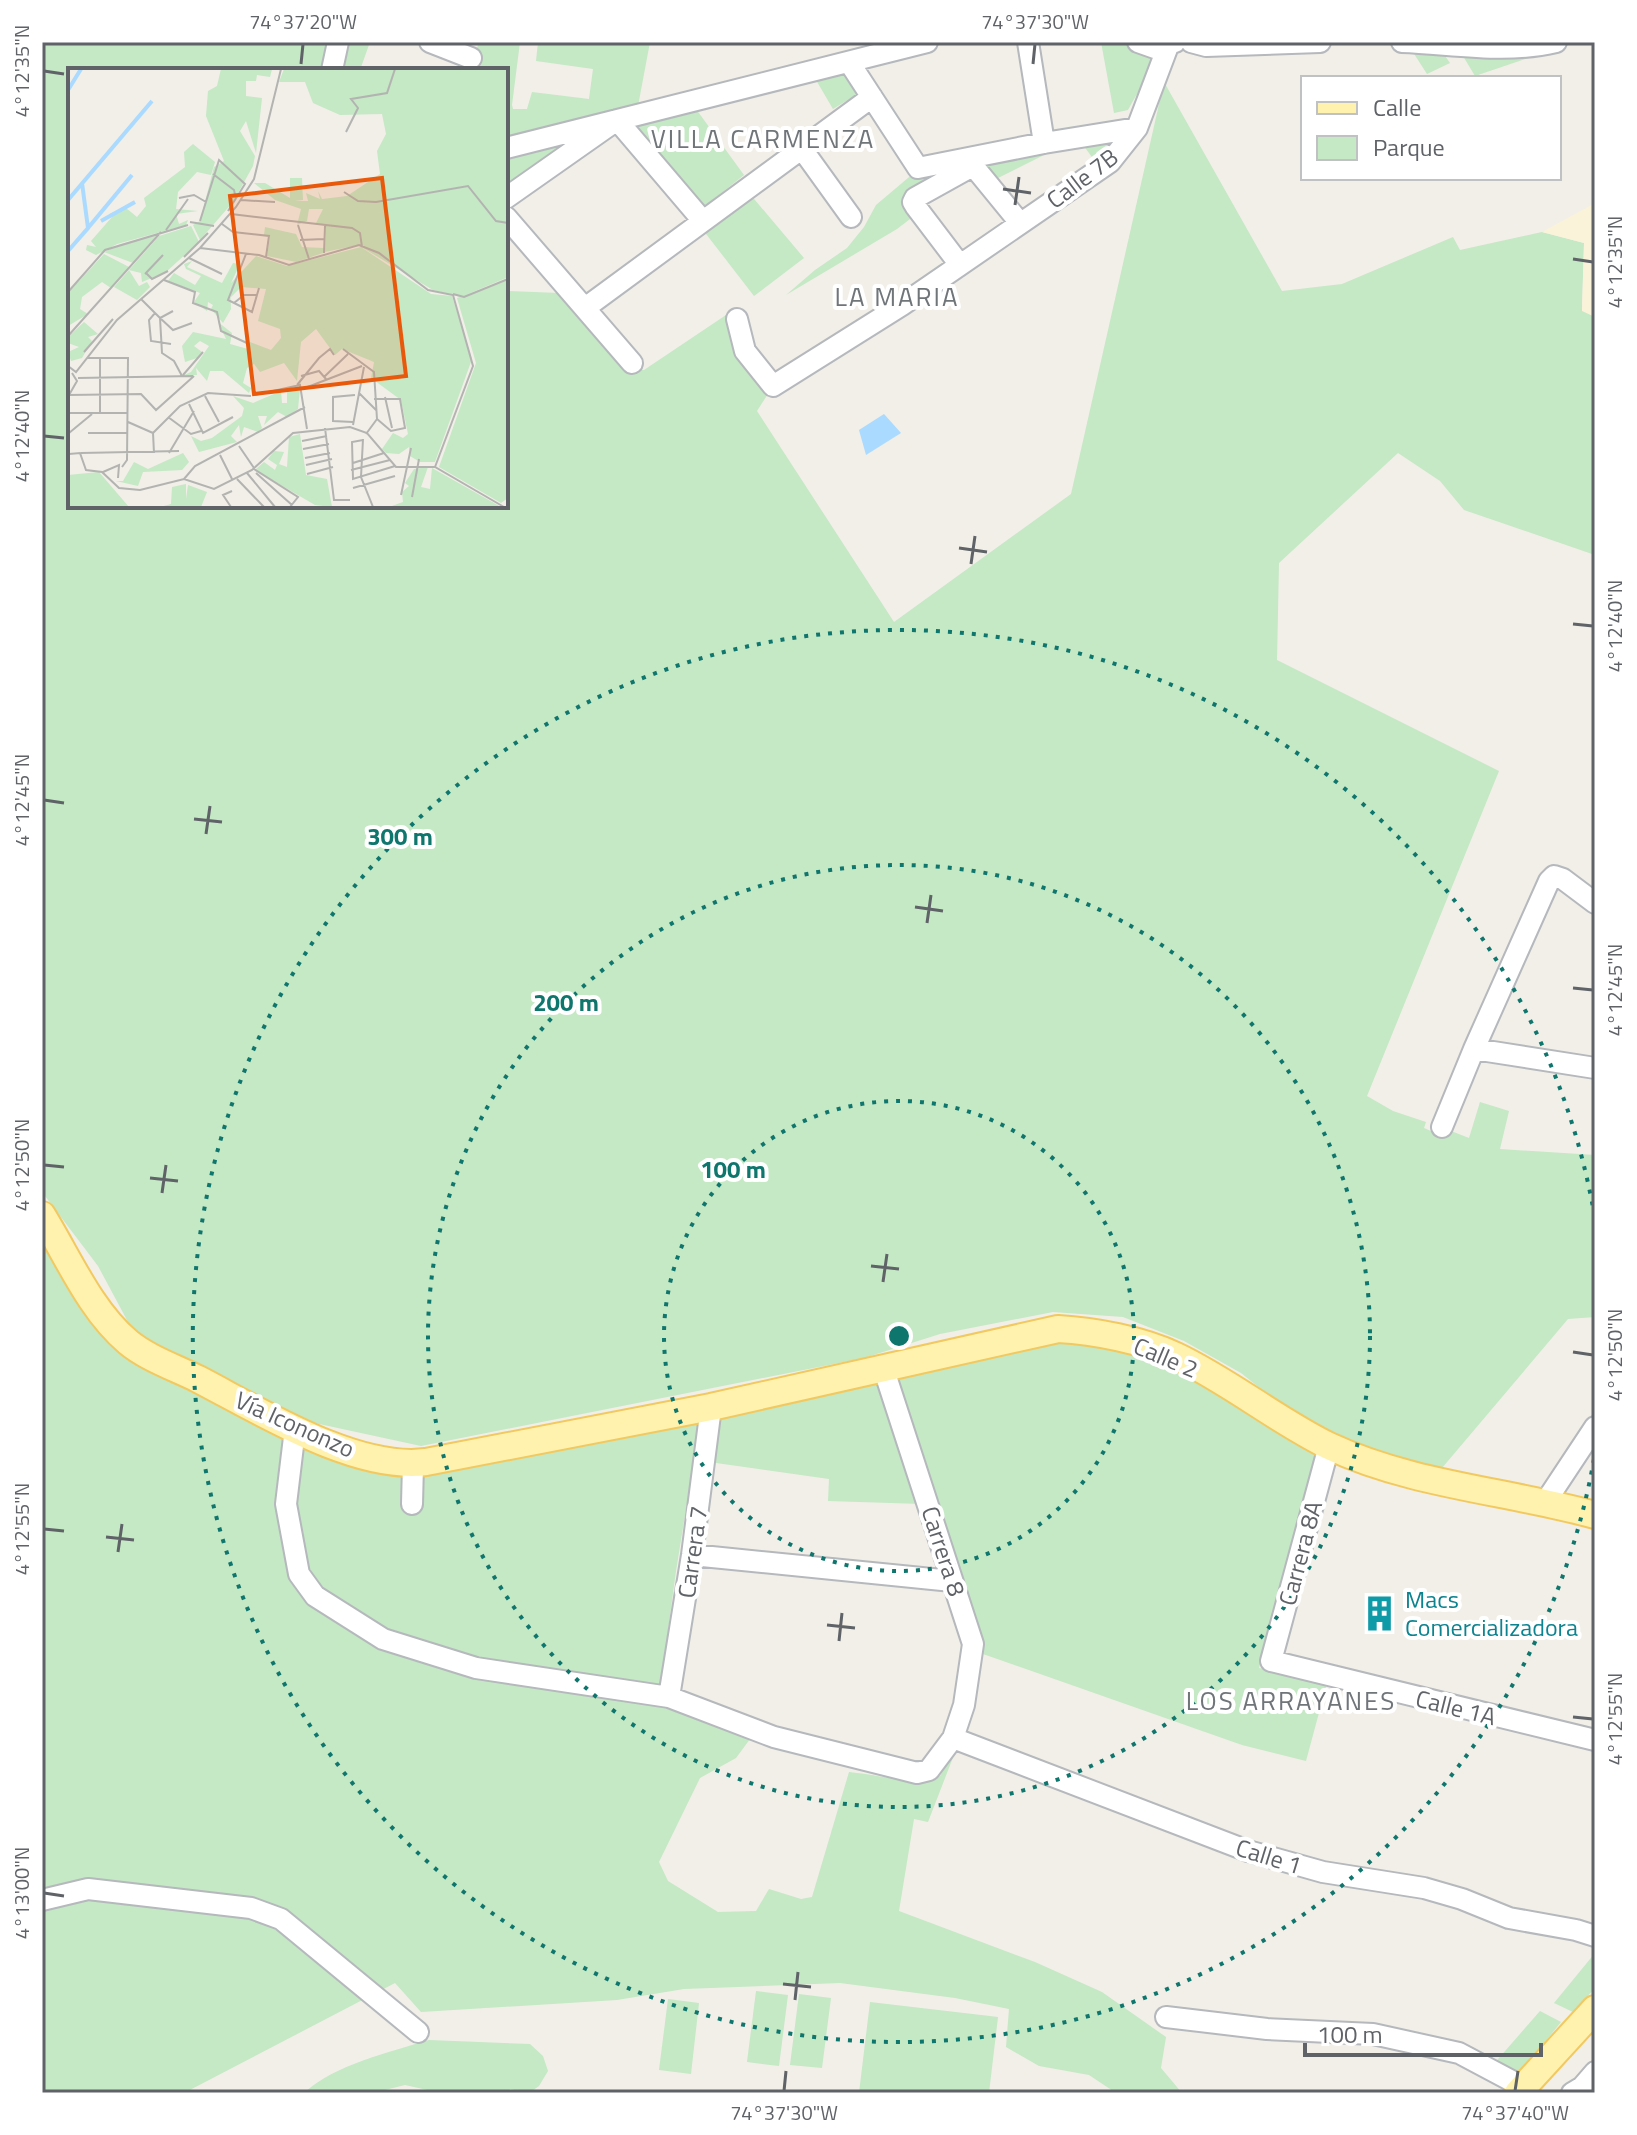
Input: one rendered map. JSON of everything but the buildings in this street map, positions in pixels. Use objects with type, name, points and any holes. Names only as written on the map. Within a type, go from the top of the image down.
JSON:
[{"type":"main road","name":"Vía Icononzo","points":[[42,1215],[104,1318],[130,1344],[334,1446],[388,1461],[413,1464],[715,1406]]},
{"type":"main road","name":"Calle 2","points":[[715,1406],[1058,1329],[1096,1331],[1175,1355],[1329,1446],[1401,1472],[1546,1501],[1595,1515]]},
{"type":"main road","points":[[1520,2090],[1595,2009]]},
{"type":"street","points":[[332,68],[338,42]]},
{"type":"street","points":[[430,42],[471,57]]},
{"type":"street","points":[[508,147],[927,42]]},
{"type":"street","points":[[1028,42],[1044,143]]},
{"type":"street","points":[[1191,42],[1206,46],[1320,42]]},
{"type":"street","points":[[1402,42],[1492,49],[1535,47],[1556,42]]},
{"type":"street","name":"Calle 7B","points":[[1138,43],[1155,48],[1172,44]]},
{"type":"street","name":"Calle 7B","points":[[737,319],[745,351],[773,386],[902,305],[1110,162],[1137,128],[1172,44]]},
{"type":"street","points":[[849,62],[918,168],[1137,128]]},
{"type":"street","points":[[585,308],[872,97]]},
{"type":"street","points":[[508,197],[617,120]]},
{"type":"street","points":[[617,120],[703,221]]},
{"type":"street","points":[[802,149],[851,217]]},
{"type":"street","points":[[960,265],[916,207],[913,202],[915,198],[969,168],[975,168],[1020,223]]},
{"type":"street","points":[[508,219],[632,363]]},
{"type":"street","points":[[1442,1127],[1549,881],[1554,876],[1563,879],[1595,903]]},
{"type":"street","points":[[1474,1049],[1595,1068]]},
{"type":"street","name":"Carrera 8","points":[[295,1429],[286,1504],[299,1574],[315,1596],[383,1639],[476,1668],[669,1697],[774,1737],[917,1773],[929,1770],[953,1738],[964,1705],[973,1644],[925,1488],[883,1367]]},
{"type":"street","name":"Carrera 7","points":[[669,1697],[715,1406]]},
{"type":"street","points":[[1546,1501],[1595,1427]]},
{"type":"street","name":"Carrera 8A","points":[[1271,1661],[1329,1446]]},
{"type":"street","points":[[412,1504],[413,1464]]},
{"type":"street","points":[[692,1555],[952,1581]]},
{"type":"street","name":"Calle 1A","points":[[1271,1661],[1595,1740]]},
{"type":"street","name":"Calle 1","points":[[953,1738],[1248,1851],[1323,1872],[1424,1888],[1509,1918],[1595,1936]]},
{"type":"street","points":[[42,1900],[88,1889],[251,1908],[281,1919],[418,2032]]},
{"type":"street","points":[[1166,2017],[1267,2029],[1373,2034],[1459,2053],[1520,2090]]},
{"type":"green space","points":[[42,42],[331,42],[324,68],[68,68],[68,508],[508,508],[508,291],[559,293],[586,320],[625,370],[644,370],[729,313],[734,350],[773,386],[757,411],[894,622],[1071,494],[1164,82],[1282,291],[1342,284],[1453,237],[1460,250],[1542,232],[1584,243],[1582,310],[1595,317],[1595,555],[1464,510],[1440,481],[1398,453],[1279,563],[1277,660],[1499,771],[1367,1096],[1393,1111],[1426,1122],[1424,1128],[1447,1138],[1451,1131],[1469,1138],[1480,1102],[1509,1111],[1500,1149],[1595,1155],[1595,1317],[1568,1319],[1442,1468],[1399,1461],[1300,1420],[1241,1373],[1184,1341],[1123,1317],[1053,1312],[940,1334],[864,1358],[421,1446],[310,1422],[135,1335],[98,1266],[42,1192]]},
{"type":"green space","points":[[344,42],[370,42],[361,68],[339,68]]},
{"type":"green space","points":[[479,42],[520,42],[512,105],[513,109],[527,109],[532,92],[589,99],[593,69],[536,61],[538,42],[650,42],[638,106],[508,139],[508,68],[471,68]]},
{"type":"green space","points":[[1101,42],[1151,42],[1149,69],[1128,110],[1114,113]]},
{"type":"green space","points":[[1411,49],[1443,53],[1450,63],[1427,74]]},
{"type":"green space","points":[[1460,51],[1531,57],[1475,76]]},
{"type":"green space","points":[[846,74],[859,93],[833,109],[816,80]]},
{"type":"green space","points":[[696,109],[744,175],[699,211],[627,123]]},
{"type":"green space","points":[[1122,126],[1107,155],[1097,164],[1078,138],[994,180],[966,162],[903,197],[914,216],[897,229],[786,295],[847,248],[876,205],[921,167]]},
{"type":"green space","points":[[599,128],[508,194],[508,152]]},
{"type":"green space","points":[[749,193],[804,258],[754,296],[703,230]]},
{"type":"green space","points":[[42,1235],[130,1352],[420,1470],[701,1416],[660,1690],[669,1707],[753,1735],[736,1758],[700,1778],[659,1862],[668,1881],[718,1912],[756,1911],[769,1889],[801,1899],[812,1897],[849,1772],[906,1779],[940,1776],[959,1742],[928,1822],[914,1819],[899,1911],[1035,1962],[1102,1992],[1166,2037],[1161,2068],[1182,2093],[1116,2093],[1089,2075],[1039,2066],[1006,2047],[1009,2009],[955,1998],[840,1983],[684,1989],[617,2000],[421,2012],[395,1983],[184,2093],[42,2093]]},
{"type":"green space","points":[[1102,1343],[1173,1363],[1321,1450],[1259,1668],[1327,1683],[1306,1761],[1242,1745],[983,1654],[894,1378],[1021,1348]]},
{"type":"green space","points":[[882,1380],[922,1504],[828,1501],[829,1479],[709,1462],[720,1414]]},
{"type":"green space","points":[[1595,1953],[1595,1988],[1573,2012],[1554,2003]]},
{"type":"green space","points":[[756,1991],[788,1995],[779,2066],[747,2062]]},
{"type":"green space","points":[[799,1994],[831,1998],[822,2068],[790,2065]]},
{"type":"green space","points":[[668,1999],[699,2003],[691,2074],[659,2070]]},
{"type":"green space","points":[[870,2002],[998,2017],[989,2093],[859,2093]]},
{"type":"green space","points":[[1540,2011],[1561,2022],[1512,2083],[1492,2066]]},
{"type":"green space","points":[[429,2040],[530,2044],[543,2056],[548,2071],[539,2086],[529,2093],[510,2089],[508,2093],[441,2093],[405,2085],[373,2093],[304,2093],[346,2067]]},
{"type":"sand","points":[[1595,203],[1595,317],[1582,311],[1584,243],[1542,232]]},
{"type":"water","points":[[884,414],[901,433],[866,455],[859,430]]},
{"type":"place","name":"Macs Comercializadora","points":[[1379,1613]]},
{"type":"district","name":"VILLA CARMENZA","points":[[763,138]]},
{"type":"district","name":"LA MARIA","points":[[897,296]]},
{"type":"district","name":"LOS ARRAYANES","points":[[1291,1700]]}]
